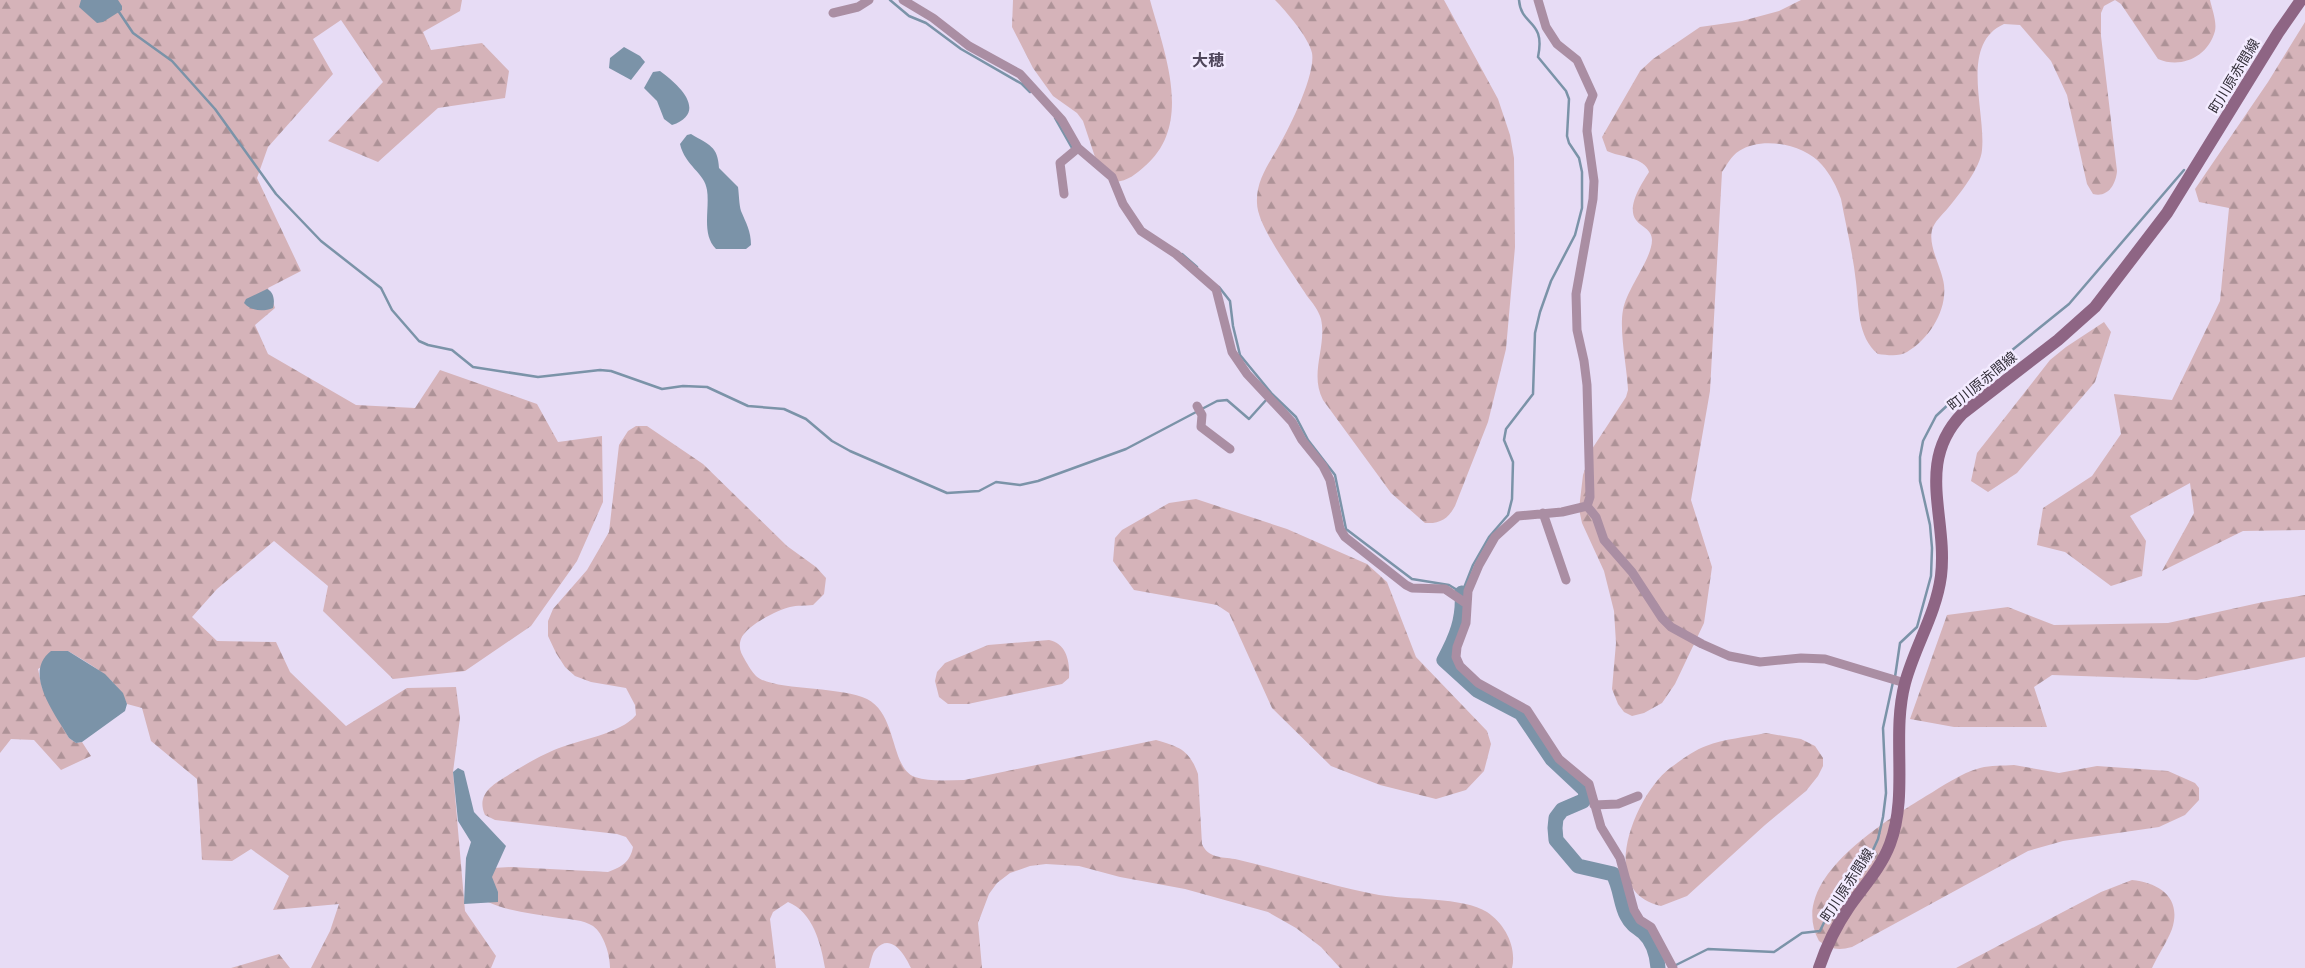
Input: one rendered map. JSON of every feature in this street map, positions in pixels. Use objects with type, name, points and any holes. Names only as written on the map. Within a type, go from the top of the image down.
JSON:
[{"type":"main road","name":"町川原赤間線","points":[[1819,968],[1838,925],[1883,858],[1894,832],[1899,803],[1900,714],[1905,683],[1938,595],[1943,550],[1936,462],[1947,433],[1962,414],[2064,335],[2095,307],[2167,213],[2278,33],[2301,0]]},
{"type":"street","points":[[833,13],[858,7],[869,0]]},
{"type":"street","points":[[903,0],[933,18],[969,46],[1020,74],[1062,120],[1078,148],[1112,177],[1123,204],[1141,231],[1176,254],[1216,289],[1232,352],[1247,374],[1292,422],[1302,440],[1322,466],[1335,495],[1340,529],[1345,536],[1412,588],[1445,589],[1467,604]]},
{"type":"street","points":[[1538,0],[1546,27],[1557,44],[1577,60],[1593,95],[1589,105],[1587,131],[1594,181],[1593,199],[1576,294],[1576,330],[1584,360],[1587,385],[1591,484],[1587,506]]},
{"type":"street","points":[[1064,194],[1060,163],[1078,148]]},
{"type":"street","points":[[1197,406],[1202,415],[1201,427],[1230,449]]},
{"type":"street","points":[[1587,506],[1562,512],[1518,516],[1495,537],[1479,565],[1468,590],[1466,623],[1457,647],[1456,657],[1460,666],[1478,683],[1527,710],[1560,759],[1589,784],[1601,827],[1620,858],[1634,910],[1640,920],[1651,928],[1673,968]]},
{"type":"street","points":[[1587,506],[1596,516],[1604,540],[1632,572],[1662,618],[1671,627],[1694,640],[1715,651],[1744,660],[1760,662],[1801,658],[1825,659],[1905,683]]},
{"type":"street","points":[[1543,513],[1566,580]]},
{"type":"street","points":[[1594,804],[1618,804],[1638,796]]},
{"type":"green space","points":[[0,0],[462,0],[460,11],[423,32],[431,50],[482,43],[509,71],[505,98],[438,108],[378,162],[328,141],[383,82],[341,20],[313,39],[333,74],[268,147],[257,178],[301,271],[268,288],[275,308],[255,325],[268,354],[356,405],[415,408],[440,370],[537,404],[558,442],[602,436],[603,502],[577,561],[531,626],[465,671],[393,679],[323,611],[328,586],[274,541],[217,589],[192,617],[217,641],[276,642],[290,672],[346,726],[407,688],[456,687],[460,718],[453,772],[465,911],[496,956],[491,968],[311,968],[330,931],[339,904],[273,910],[289,876],[251,849],[232,861],[202,860],[197,779],[151,741],[142,708],[127,704],[123,695],[110,679],[68,651],[38,669],[42,688],[69,738],[76,743],[82,742],[91,756],[61,770],[34,740],[11,739],[0,753]]},
{"type":"green space","points":[[1013,0],[1150,0],[1167,64],[1172,109],[1168,130],[1160,149],[1145,166],[1128,179],[1115,182],[1095,157],[1083,121],[1077,113],[1053,96],[1033,68],[1012,27]]},
{"type":"green space","points":[[1275,0],[1444,0],[1498,99],[1510,135],[1514,158],[1515,247],[1506,349],[1488,422],[1455,506],[1443,520],[1435,523],[1425,523],[1391,493],[1323,400],[1318,380],[1322,340],[1320,316],[1269,237],[1259,213],[1257,196],[1260,182],[1300,103],[1310,75],[1312,63],[1310,47],[1302,33]]},
{"type":"green space","points":[[1801,0],[2115,0],[2104,6],[2101,13],[2101,36],[2117,171],[2116,176],[2113,185],[2107,192],[2098,195],[2093,194],[2087,184],[2067,95],[2051,61],[2020,25],[2004,24],[1990,34],[1982,47],[1978,62],[1982,134],[1981,157],[1969,180],[1936,221],[1932,230],[1932,243],[1943,278],[1943,305],[1935,323],[1922,340],[1904,354],[1889,355],[1878,354],[1866,339],[1860,321],[1853,261],[1841,199],[1833,181],[1822,165],[1805,152],[1782,144],[1771,143],[1748,146],[1734,155],[1722,172],[1710,391],[1691,500],[1712,567],[1704,623],[1675,684],[1662,703],[1644,713],[1632,716],[1624,712],[1618,704],[1612,689],[1616,643],[1614,611],[1604,571],[1582,523],[1579,509],[1583,475],[1592,449],[1626,397],[1628,390],[1622,319],[1625,301],[1651,248],[1652,236],[1633,215],[1636,195],[1649,172],[1647,167],[1637,160],[1607,151],[1602,137],[1640,71],[1653,59],[1700,27],[1742,21],[1779,11]]},
{"type":"green space","points":[[2115,0],[2210,0],[2215,20],[2215,31],[2206,48],[2200,54],[2184,61],[2167,62],[2158,59],[2121,4]]},
{"type":"green space","points":[[2305,22],[2305,530],[2243,531],[2162,571],[2194,513],[2190,483],[2130,516],[2146,541],[2142,576],[2111,586],[2065,552],[2037,545],[2043,508],[2092,476],[2121,434],[2114,394],[2172,400],[2220,301],[2229,208],[2199,202],[2195,189],[2268,82]]},
{"type":"green space","points":[[2104,322],[2111,332],[2095,382],[2017,473],[1988,492],[1971,481],[1977,453],[2050,360]]},
{"type":"green space","points":[[636,426],[647,426],[703,464],[787,546],[816,567],[826,578],[824,594],[813,605],[793,606],[778,611],[762,619],[744,634],[740,642],[740,650],[753,673],[764,681],[776,684],[841,692],[867,699],[877,707],[884,717],[901,763],[907,772],[915,777],[933,780],[964,780],[1156,740],[1164,742],[1182,750],[1195,766],[1198,774],[1202,844],[1211,854],[1379,895],[1450,901],[1477,907],[1487,912],[1504,929],[1513,952],[1512,968],[1340,968],[1321,947],[1296,928],[1268,912],[1185,889],[1120,877],[1079,866],[1046,864],[1030,866],[1010,873],[997,883],[989,894],[978,923],[982,968],[911,968],[897,947],[887,943],[882,944],[875,951],[869,968],[825,968],[818,939],[810,921],[804,913],[788,902],[773,912],[770,919],[776,968],[610,968],[606,945],[593,926],[585,922],[532,914],[488,902],[493,868],[511,867],[608,872],[625,863],[632,852],[633,847],[626,837],[617,834],[495,820],[485,815],[483,802],[484,796],[491,787],[530,762],[564,746],[610,732],[629,722],[636,715],[635,705],[626,688],[591,682],[575,676],[565,667],[548,636],[548,621],[553,609],[587,570],[609,532],[619,445],[628,431]]},
{"type":"green space","points":[[1196,499],[1287,529],[1367,564],[1387,582],[1416,657],[1487,731],[1491,744],[1484,771],[1466,790],[1436,799],[1380,785],[1331,766],[1272,708],[1229,613],[1217,605],[1134,590],[1113,561],[1115,538],[1122,530],[1169,503]]},
{"type":"green space","points":[[2305,595],[2305,657],[2197,680],[2052,675],[2034,687],[2047,727],[1954,727],[1910,719],[1947,615],[2008,607],[2054,625],[2168,623],[2263,602]]},
{"type":"green space","points":[[1049,640],[1060,645],[1068,660],[1069,678],[1062,684],[968,704],[948,704],[939,697],[935,681],[937,672],[945,663],[988,645]]},
{"type":"green space","points":[[1766,733],[1801,739],[1815,746],[1823,758],[1823,766],[1818,776],[1806,791],[1765,825],[1687,896],[1661,906],[1641,897],[1630,882],[1626,863],[1628,842],[1634,820],[1657,781],[1670,768],[1701,748],[1728,740]]},
{"type":"green space","points":[[2014,765],[2059,773],[2097,766],[2168,771],[2195,783],[2199,788],[2199,800],[2185,815],[2159,827],[2063,841],[2028,851],[1852,947],[1834,949],[1819,941],[1812,918],[1816,896],[1827,875],[1844,855],[1887,821],[1959,776],[1984,767]]},
{"type":"green space","points":[[2132,880],[2160,889],[2171,901],[2174,909],[2172,929],[2152,968],[1956,968],[2101,892]]},
{"type":"green space","points":[[279,954],[290,968],[231,968]]},
{"type":"water","points":[[81,0],[118,0],[122,10],[103,22],[97,23],[79,7]]},
{"type":"water","points":[[624,47],[640,56],[645,62],[631,80],[609,68],[610,58]]},
{"type":"water","points":[[660,71],[681,90],[687,98],[689,106],[688,113],[683,119],[672,125],[664,119],[657,101],[644,88],[653,72]]},
{"type":"water","points":[[691,134],[714,150],[717,155],[719,168],[738,187],[741,211],[751,240],[751,245],[746,249],[716,249],[711,243],[707,229],[707,190],[703,179],[686,158],[680,144],[687,135]]},
{"type":"water","points":[[267,289],[273,297],[273,308],[257,310],[250,308],[244,303],[246,299]]},
{"type":"water","points":[[51,651],[68,651],[105,674],[123,693],[127,704],[125,711],[82,742],[76,743],[69,738],[44,694],[40,671],[43,660]]},
{"type":"water","points":[[458,768],[464,771],[474,812],[506,846],[492,877],[498,892],[498,902],[464,904],[466,858],[471,842],[458,821],[453,772]]},
{"type":"waterway","points":[[890,0],[909,16],[926,23],[961,49],[1022,84],[1030,92]]},
{"type":"waterway","points":[[1219,287],[1230,301],[1233,326],[1240,355],[1272,394],[1296,417],[1308,440],[1335,475],[1346,529],[1412,579],[1449,585],[1462,593],[1473,565],[1489,537],[1508,515],[1512,499],[1513,462],[1504,440],[1506,429],[1533,394],[1535,333],[1540,312],[1551,281],[1575,235],[1582,208],[1582,172],[1579,158],[1569,143],[1567,136],[1569,99],[1566,91],[1538,57],[1539,36],[1536,29],[1524,15],[1519,0]]},
{"type":"waterway","points":[[117,9],[133,33],[172,61],[215,109],[276,194],[321,241],[381,288],[392,310],[419,341],[452,350],[473,367],[538,377],[600,370],[611,371],[662,389],[683,386],[707,387],[748,406],[784,409],[806,419],[832,441],[850,451],[947,493],[979,491],[996,482],[1020,485],[1038,481],[1126,449],[1217,401],[1227,400],[1249,419],[1267,399]]},
{"type":"waterway","points":[[1055,118],[1072,148]]},
{"type":"waterway","points":[[1895,677],[1900,643],[1917,627],[1931,576],[1932,548],[1930,525],[1920,481],[1920,457],[1923,441],[1936,416],[1969,385],[2069,304],[2184,170]]},
{"type":"waterway","points":[[1182,254],[1197,267]]},
{"type":"waterway","points":[[1462,593],[1462,611],[1458,628],[1444,660],[1477,690],[1521,713],[1552,759],[1585,790],[1586,797],[1583,801],[1562,810],[1556,818],[1556,840],[1578,866],[1613,874],[1627,916],[1652,944],[1658,968]]},
{"type":"waterway","points":[[1674,966],[1708,949],[1774,952],[1802,933],[1820,931],[1848,872],[1856,862],[1873,850],[1878,839],[1886,793],[1883,728],[1893,682]]},
{"type":"district","name":"大穂","points":[[1208,60]]}]
